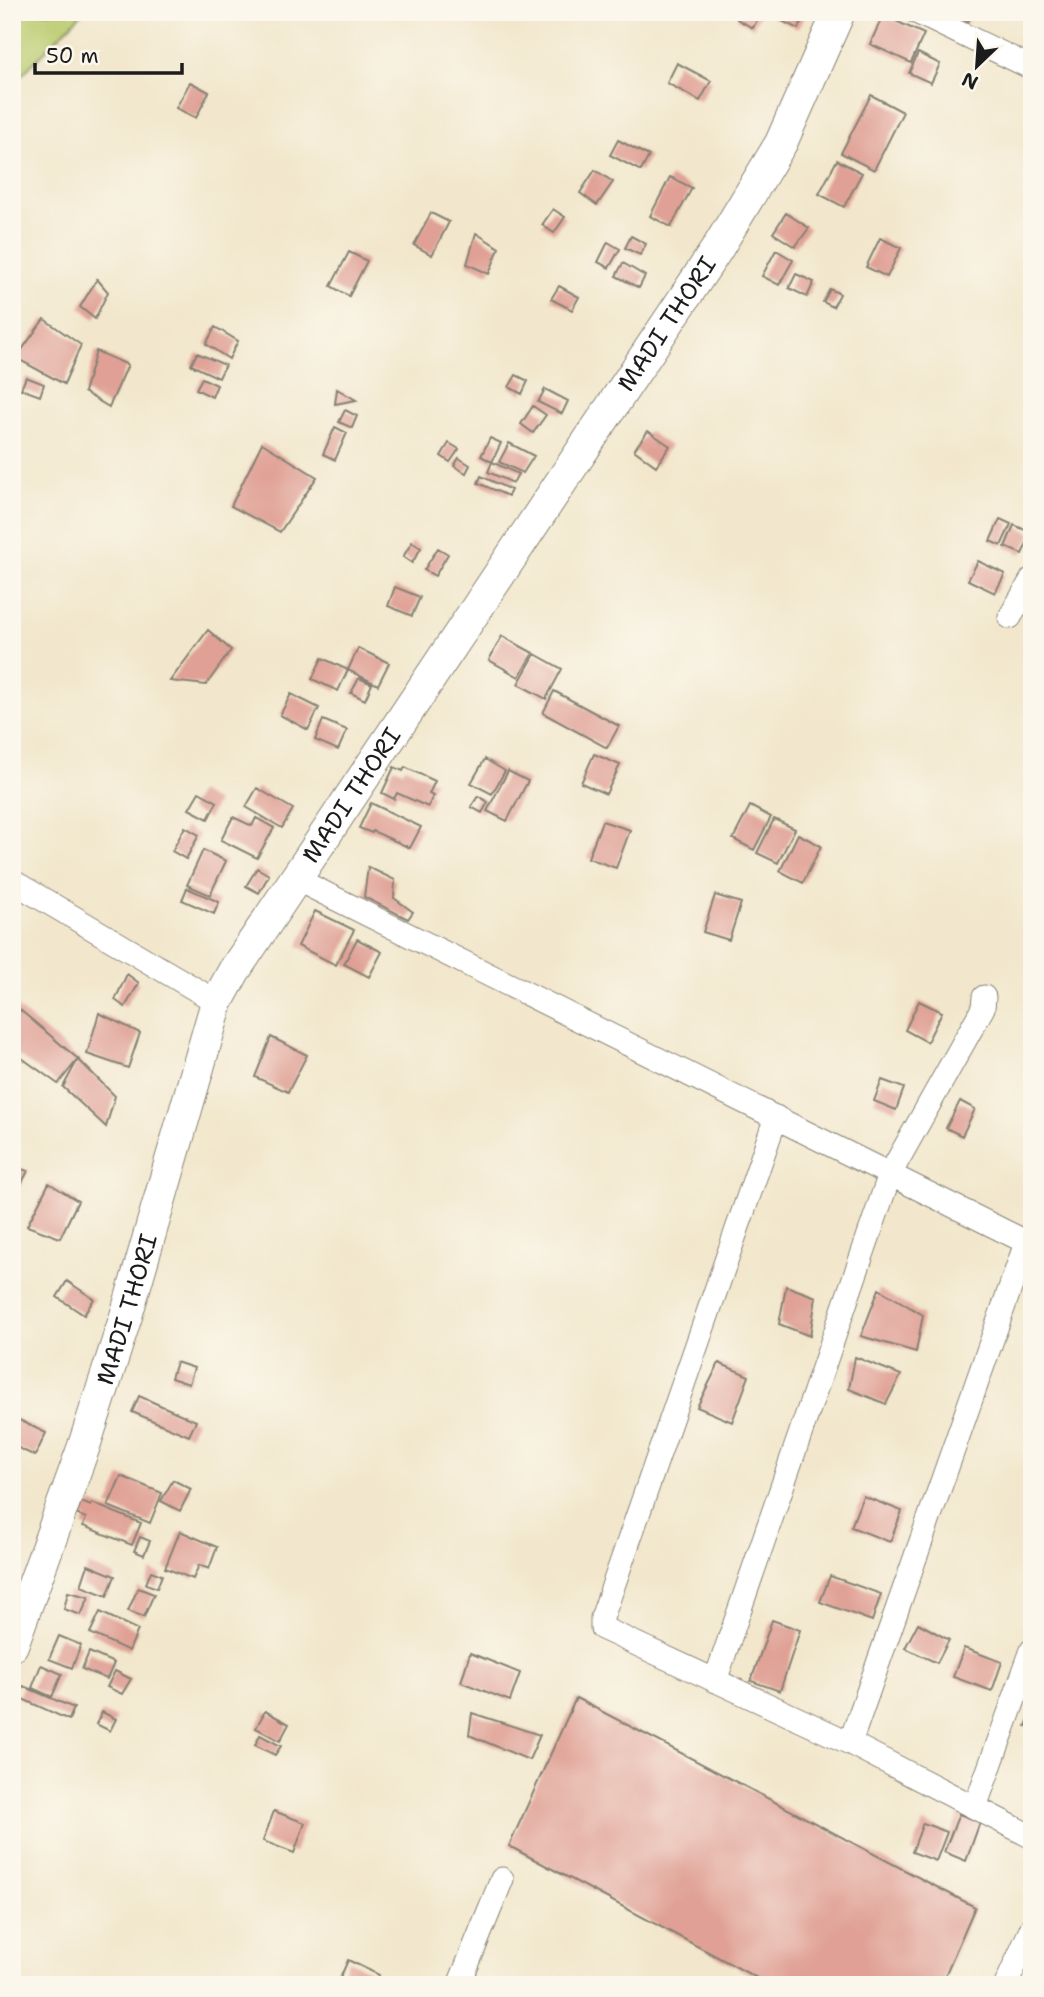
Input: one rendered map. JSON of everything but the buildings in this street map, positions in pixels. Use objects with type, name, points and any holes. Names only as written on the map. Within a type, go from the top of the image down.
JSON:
[{"type":"main road","name":"MADI THORI","points":[[12,1645],[126,1316],[217,1002],[233,971],[717,249],[781,143],[839,12]]},
{"type":"street","points":[[916,12],[1032,68]]},
{"type":"street","points":[[1010,617],[1032,579]]},
{"type":"street","points":[[296,879],[1029,1244],[850,1744]]},
{"type":"street","points":[[12,881],[217,1002]]},
{"type":"street","points":[[715,1681],[890,1174],[983,1008],[984,997]]},
{"type":"street","points":[[776,1118],[602,1618],[601,1628],[850,1744],[1032,1837]]},
{"type":"street","points":[[975,1807],[1032,1650]]},
{"type":"street","points":[[459,1985],[502,1879]]},
{"type":"street","points":[[1006,1985],[1032,1927]]},
{"type":"green space","points":[[26,12],[83,12],[12,85],[12,26]]}]
